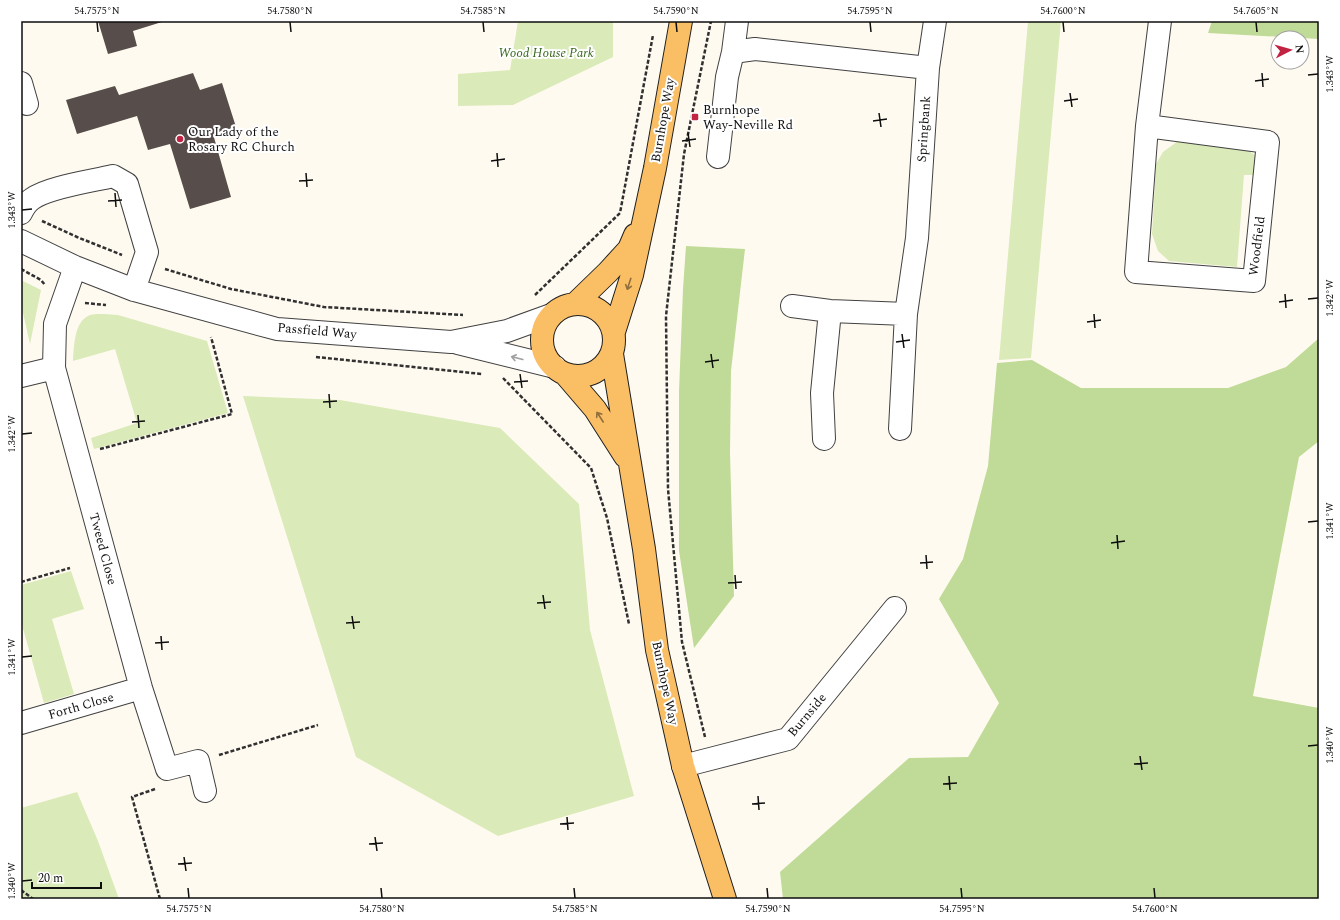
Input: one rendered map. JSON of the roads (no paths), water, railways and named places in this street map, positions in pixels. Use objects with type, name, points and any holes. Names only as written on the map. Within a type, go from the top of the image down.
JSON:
[{"type":"main road","name":"Burnhope Way","points":[[614,332],[632,275],[655,168],[682,21]]},
{"type":"main road","name":"Burnhope Way","points":[[575,304],[629,249],[644,218]]},
{"type":"main road","points":[[575,304],[595,307],[607,318],[614,332],[612,354],[606,364],[597,371],[587,375],[576,376],[560,371],[547,359],[543,348],[542,336],[545,325],[551,315],[564,306],[575,304]]},
{"type":"main road","name":"Burnhope Way","points":[[612,354],[644,548],[657,650],[683,766],[724,899]]},
{"type":"main road","name":"Burnhope Way","points":[[560,371],[594,409],[629,462]]},
{"type":"street","points":[[718,157],[727,78],[733,52],[737,21]]},
{"type":"street","name":"Springbank","points":[[900,429],[906,314],[918,238],[928,68],[935,21]]},
{"type":"street","name":"Woodfield","points":[[1147,126],[1268,142],[1254,282],[1136,272],[1147,126],[1160,21]]},
{"type":"street","points":[[733,52],[755,49],[928,68]]},
{"type":"street","points":[[21,83],[27,104]]},
{"type":"street","points":[[30,216],[25,206],[32,199],[45,192],[113,176],[128,184],[147,252],[134,290]]},
{"type":"street","name":"Passfield Way","points":[[21,241],[75,267],[134,290],[277,329],[451,342],[508,331],[551,315]]},
{"type":"street","name":"Tweed Close","points":[[75,267],[55,324],[54,368],[141,688],[167,769],[198,761],[205,791]]},
{"type":"street","points":[[792,306],[830,311],[906,314]]},
{"type":"street","points":[[824,439],[822,393],[830,311]]},
{"type":"street","points":[[451,342],[560,371]]},
{"type":"street","points":[[21,376],[54,368]]},
{"type":"street","name":"Burnside","points":[[683,766],[788,739],[895,608]]},
{"type":"street","name":"Forth Close","points":[[21,723],[141,688]]},
{"type":"place","name":"Burnhope Way-Neville Rd","points":[[695,117]]},
{"type":"place","name":"Our Lady of the Rosary RC Church","points":[[180,139]]},
{"type":"park label","name":"Wood House Park","points":[[546,53]]}]
